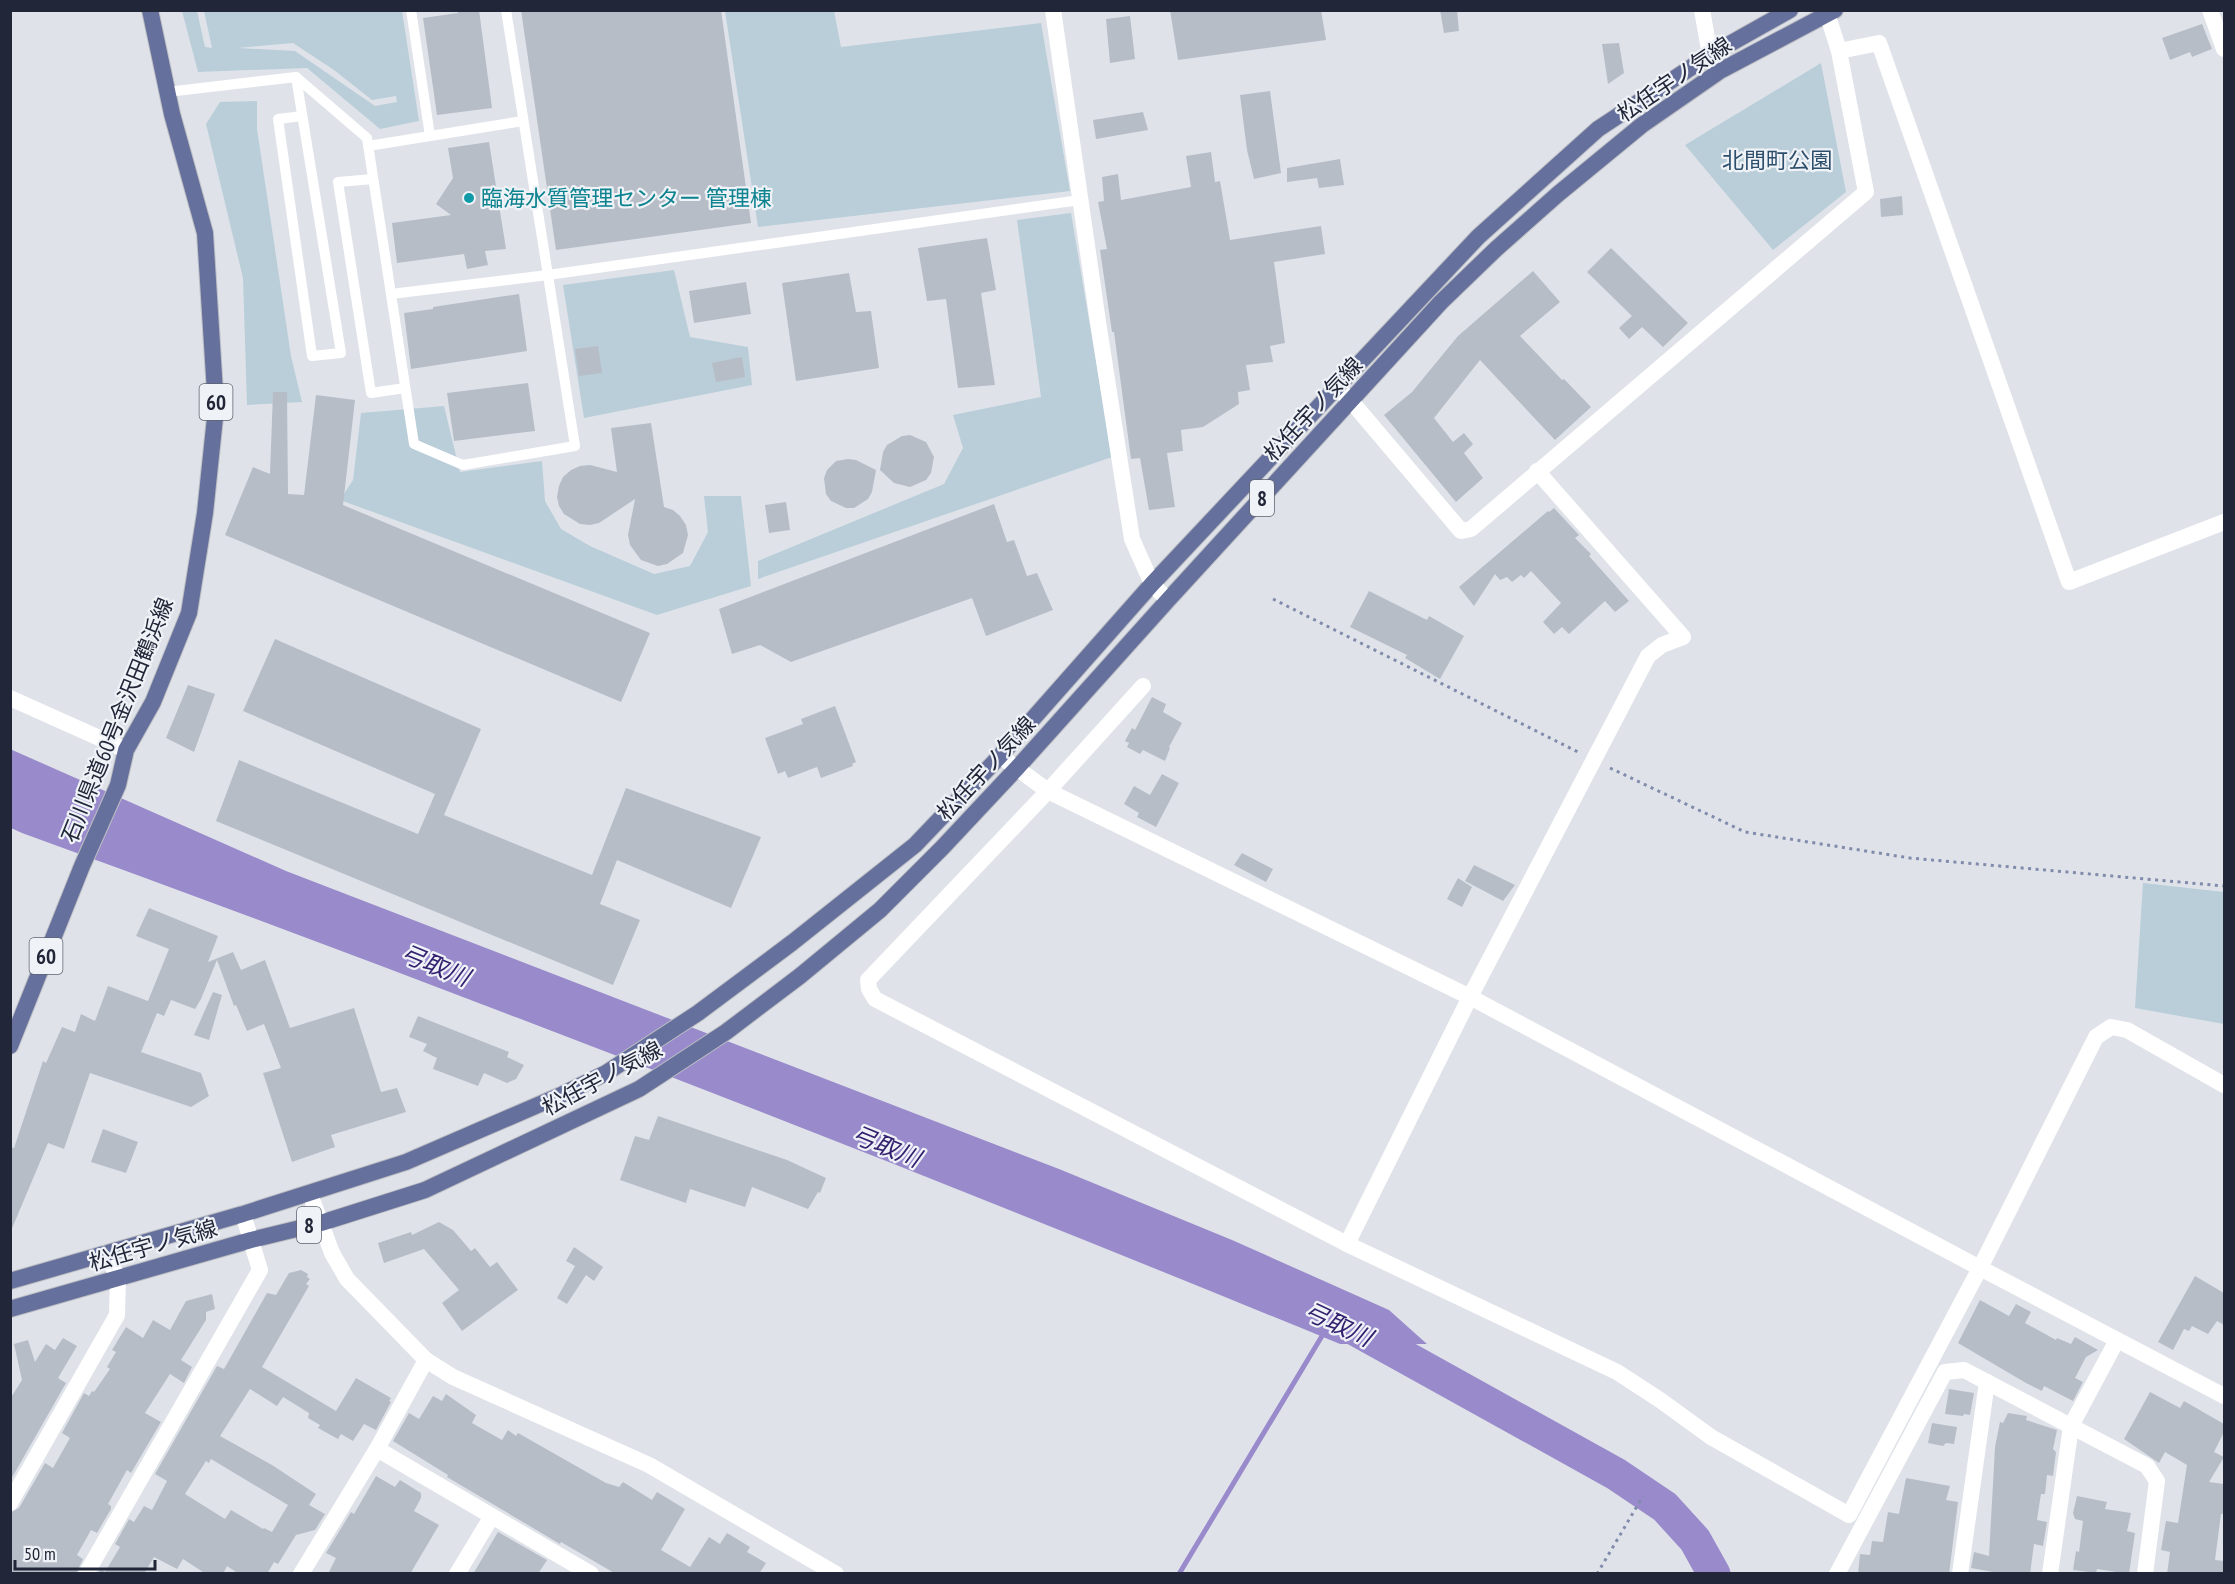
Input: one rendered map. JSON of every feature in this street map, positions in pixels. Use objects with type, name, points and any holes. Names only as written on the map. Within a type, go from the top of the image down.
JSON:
[{"type":"main road","name":"石川県道60号金沢田鶴浜線","points":[[10,1046],[82,866],[118,785],[126,750],[153,702],[189,613],[205,513],[216,408],[205,233],[167,92],[150,10]]},
{"type":"main road","name":"松任宇ノ気線","points":[[10,1281],[310,1194],[406,1162],[561,1095],[606,1073],[698,1013],[793,942],[915,845],[1000,756],[1152,584],[1336,387],[1470,245],[1530,189],[1598,129],[1710,55],[1790,10]]},
{"type":"main road","name":"松任宇ノ気線","points":[[10,1309],[321,1222],[425,1190],[639,1089],[726,1032],[800,976],[880,910],[1017,768],[1441,302],[1513,233],[1642,124],[1720,71],[1829,12]]},
{"type":"main road","points":[[10,1273],[29,1276]]},
{"type":"street","points":[[1053,10],[1132,539],[1152,584],[1168,600]]},
{"type":"street","points":[[1702,10],[1710,55],[1720,71]]},
{"type":"street","points":[[2210,10],[2224,49]]},
{"type":"street","points":[[1336,387],[1351,401],[1461,531],[1471,529],[1866,192],[1839,51],[1829,12]]},
{"type":"street","points":[[1839,51],[1879,43],[2068,582],[2224,522]]},
{"type":"street","points":[[1347,1244],[1470,997],[1648,656],[1662,645],[1683,637],[1537,471]]},
{"type":"street","points":[[1143,686],[868,980],[869,989],[875,999],[1347,1244],[1617,1372],[1711,1437],[1849,1515],[1980,1268],[2096,1037],[2111,1027],[2127,1030],[2224,1085]]},
{"type":"street","points":[[10,698],[126,750]]},
{"type":"street","points":[[1000,756],[1048,790],[1470,997],[2224,1396]]},
{"type":"street","points":[[310,1194],[332,1253],[347,1279],[426,1360],[453,1377],[649,1465],[836,1574]]},
{"type":"street","points":[[86,1574],[260,1270],[243,1214]]},
{"type":"street","points":[[10,1503],[117,1316],[118,1278],[106,1254]]},
{"type":"street","points":[[2050,1574],[2071,1426],[2117,1340]]},
{"type":"street","points":[[301,1574],[377,1449],[426,1360]]},
{"type":"street","points":[[1837,1574],[1945,1372],[1964,1370],[2147,1466],[2157,1481],[2145,1574]]},
{"type":"street","points":[[1960,1574],[1987,1382]]},
{"type":"street","points":[[377,1449],[591,1574]]},
{"type":"street","points":[[457,1574],[492,1516]]},
{"type":"lane","points":[[411,10],[430,136]]},
{"type":"lane","points":[[167,92],[296,77],[367,138],[414,444],[463,465],[575,446],[506,10]]},
{"type":"lane","points":[[296,77],[303,116],[341,353],[312,356],[278,119],[303,116]]},
{"type":"lane","points":[[368,146],[523,121]]},
{"type":"lane","points":[[373,179],[338,182],[371,393],[405,388]]},
{"type":"lane","points":[[391,294],[548,275],[1080,200]]},
{"type":"path","points":[[1273,598],[1594,760],[1745,832],[1910,858],[2224,886]]},
{"type":"path","points":[[1597,1574],[1643,1496]]},
{"type":"green space","points":[[182,11],[197,11],[205,47],[212,48],[204,11],[402,11],[419,121],[380,129],[307,68],[198,72]],"holes":[[[293,43],[334,70],[372,100],[396,96],[397,102],[375,106],[295,51],[238,48]]]},
{"type":"green space","points":[[725,11],[834,11],[841,47],[1041,23],[1070,191],[758,227]]},
{"type":"green space","name":"北間町公園","points":[[1821,63],[1846,192],[1773,250],[1685,145]]},
{"type":"green space","points":[[257,101],[257,129],[291,356],[302,402],[247,405],[243,278],[206,124],[220,102]]},
{"type":"green space","points":[[1071,213],[1112,457],[758,579],[758,561],[944,484],[963,448],[953,415],[1041,397],[1017,220]]},
{"type":"green space","points":[[674,270],[690,337],[748,347],[752,385],[584,418],[563,285]]},
{"type":"green space","points":[[444,406],[460,472],[542,461],[545,501],[561,529],[590,546],[654,574],[690,566],[708,532],[704,496],[741,496],[751,586],[657,615],[340,500],[353,480],[361,413]]},
{"type":"green space","points":[[2143,883],[2224,892],[2224,1024],[2135,1008]]},
{"type":"water","points":[[10,749],[286,871],[1059,1169],[1232,1240],[1389,1310],[1427,1344],[1340,1344],[1012,1211],[519,1018],[22,833],[11,828]]},
{"type":"building","points":[[458,10],[479,10],[492,108],[437,115],[423,18],[458,13]]},
{"type":"building","points":[[521,10],[721,10],[751,223],[556,250]]},
{"type":"building","points":[[1170,10],[1321,10],[1326,40],[1178,60]]},
{"type":"building","points":[[1440,10],[1457,10],[1459,31],[1444,33]]},
{"type":"building","points":[[1130,16],[1135,59],[1110,63],[1106,19]]},
{"type":"building","points":[[2202,24],[2212,49],[2192,57],[2190,52],[2170,60],[2162,38]]},
{"type":"building","points":[[1619,43],[1624,73],[1608,84],[1602,44]]},
{"type":"building","points":[[1270,91],[1281,173],[1254,179],[1247,150],[1240,95]]},
{"type":"building","points":[[1143,112],[1148,130],[1096,139],[1093,120]]},
{"type":"building","name":"臨海水質管理センター 管理棟","points":[[489,142],[506,249],[485,251],[488,265],[467,269],[464,254],[397,263],[392,223],[451,215],[436,204],[453,178],[448,148]]},
{"type":"building","points":[[1211,152],[1215,182],[1220,181],[1230,240],[1321,226],[1325,254],[1274,262],[1285,343],[1270,346],[1273,362],[1246,365],[1250,390],[1238,392],[1239,404],[1203,427],[1181,430],[1183,451],[1167,453],[1175,507],[1149,510],[1140,458],[1131,459],[1114,332],[1112,332],[1100,250],[1107,249],[1098,202],[1104,201],[1102,177],[1118,174],[1121,200],[1191,187],[1186,156]]},
{"type":"building","points":[[1340,159],[1344,185],[1319,188],[1317,178],[1287,182],[1287,168]]},
{"type":"building","points":[[1902,196],[1903,215],[1881,217],[1880,199]]},
{"type":"building","points":[[987,238],[996,290],[981,293],[995,385],[958,388],[946,299],[927,301],[918,248]]},
{"type":"building","points":[[1611,248],[1688,323],[1663,347],[1642,327],[1629,339],[1619,328],[1632,316],[1587,272]]},
{"type":"building","points":[[1533,271],[1560,302],[1520,336],[1591,407],[1555,440],[1480,360],[1434,418],[1453,442],[1464,433],[1473,444],[1464,453],[1483,478],[1456,502],[1384,415],[1412,392],[1458,336]]},
{"type":"building","points":[[849,273],[856,312],[871,311],[879,368],[796,381],[782,283]]},
{"type":"building","points":[[746,282],[751,314],[694,323],[689,291]]},
{"type":"building","points":[[519,294],[527,351],[411,369],[404,313]]},
{"type":"building","points":[[598,346],[602,373],[579,376],[575,349]]},
{"type":"building","points":[[742,357],[745,377],[716,382],[712,363]]},
{"type":"building","points":[[528,383],[535,431],[454,441],[447,393]]},
{"type":"building","points":[[273,392],[287,392],[288,494],[304,495],[316,395],[355,400],[343,505],[650,633],[621,702],[225,535],[253,467],[270,474]]},
{"type":"building","points":[[651,423],[664,507],[680,516],[686,525],[688,535],[683,553],[667,564],[658,566],[641,560],[630,545],[628,535],[635,499],[599,523],[590,525],[580,524],[564,514],[557,497],[563,477],[580,466],[590,465],[617,472],[611,428]]},
{"type":"building","points":[[910,435],[926,442],[934,457],[931,473],[926,480],[910,487],[894,483],[880,470],[883,452],[887,445],[902,436]]},
{"type":"building","points":[[856,460],[876,470],[872,492],[868,499],[854,508],[846,508],[831,501],[826,494],[824,478],[827,470],[836,461]]},
{"type":"building","points":[[786,502],[790,530],[769,533],[765,505]]},
{"type":"building","points":[[994,504],[1007,542],[1014,540],[1027,576],[1037,573],[1053,610],[986,636],[972,598],[791,662],[760,645],[732,654],[719,609]]},
{"type":"building","points":[[1554,508],[1579,535],[1575,538],[1591,554],[1589,556],[1629,601],[1615,612],[1605,601],[1569,634],[1562,627],[1554,634],[1543,622],[1561,603],[1531,571],[1524,578],[1521,575],[1512,582],[1507,577],[1500,580],[1495,574],[1474,606],[1459,587]]},
{"type":"building","points":[[1369,591],[1427,620],[1429,616],[1464,636],[1440,679],[1405,658],[1407,655],[1350,627]]},
{"type":"building","points":[[275,639],[481,729],[444,815],[592,875],[626,788],[761,837],[731,908],[617,860],[600,904],[640,920],[613,985],[216,821],[239,760],[418,834],[435,794],[243,711]]},
{"type":"building","points":[[188,685],[215,694],[194,752],[166,738]]},
{"type":"building","points":[[1152,697],[1166,704],[1163,712],[1182,723],[1169,747],[1165,761],[1143,750],[1140,754],[1127,747],[1129,743],[1125,741],[1132,728],[1135,730]]},
{"type":"building","points":[[835,706],[856,762],[852,764],[853,766],[821,778],[817,767],[788,778],[785,771],[778,774],[765,738],[803,724],[801,719]]},
{"type":"building","points":[[1162,774],[1179,783],[1156,827],[1137,817],[1139,813],[1124,804],[1134,786],[1150,795]]},
{"type":"building","points":[[1242,853],[1273,869],[1266,882],[1234,865]]},
{"type":"building","points":[[1474,865],[1515,885],[1503,901],[1465,881]]},
{"type":"building","points":[[1458,878],[1472,887],[1462,907],[1447,899]]},
{"type":"building","points":[[149,908],[218,936],[208,962],[233,952],[241,970],[265,960],[290,1028],[354,1008],[381,1092],[397,1088],[406,1112],[331,1135],[335,1147],[292,1162],[263,1073],[281,1068],[264,1024],[247,1031],[236,1005],[234,1006],[217,960],[195,1009],[171,1000],[164,1016],[157,1013],[141,1052],[201,1073],[209,1096],[191,1107],[90,1073],[64,1149],[48,1143],[10,1233],[10,1147],[14,1148],[43,1061],[46,1063],[62,1027],[75,1032],[81,1014],[95,1021],[108,986],[148,1001],[169,949],[136,936]]},
{"type":"building","points":[[213,992],[222,995],[209,1040],[194,1035]]},
{"type":"building","points":[[418,1016],[509,1052],[507,1057],[524,1065],[516,1079],[507,1083],[484,1073],[478,1086],[433,1069],[437,1058],[423,1051],[427,1044],[409,1037]]},
{"type":"building","points":[[658,1116],[787,1160],[826,1178],[820,1193],[818,1192],[808,1209],[752,1187],[745,1207],[690,1189],[686,1203],[620,1180],[635,1136],[649,1140]]},
{"type":"building","points":[[103,1129],[138,1142],[126,1173],[91,1162]]},
{"type":"building","points":[[439,1222],[453,1230],[471,1251],[475,1248],[490,1267],[497,1262],[518,1290],[462,1331],[442,1303],[459,1290],[424,1249],[384,1263],[378,1243],[411,1232],[412,1235]]},
{"type":"building","points":[[574,1247],[603,1267],[594,1281],[586,1275],[567,1304],[557,1298],[575,1266],[566,1261]]},
{"type":"building","points":[[301,1270],[308,1274],[307,1277],[310,1279],[306,1284],[309,1286],[262,1367],[336,1411],[356,1378],[391,1398],[376,1430],[364,1424],[353,1441],[341,1434],[338,1439],[318,1428],[320,1425],[308,1418],[309,1413],[283,1397],[277,1406],[250,1389],[220,1436],[272,1465],[316,1494],[309,1505],[325,1514],[315,1530],[296,1535],[278,1564],[274,1562],[267,1574],[239,1574],[227,1566],[223,1574],[206,1574],[183,1559],[177,1569],[154,1557],[144,1574],[98,1574],[101,1569],[105,1572],[120,1547],[115,1544],[129,1519],[134,1522],[144,1506],[152,1510],[167,1481],[155,1474],[217,1366],[224,1369],[267,1293],[276,1295],[289,1273]],"holes":[[[211,1459],[288,1505],[272,1532],[231,1510],[225,1519],[185,1494],[206,1461],[209,1463]]]},
{"type":"building","points":[[2195,1276],[2224,1293],[2224,1325],[2217,1321],[2208,1334],[2192,1326],[2189,1331],[2184,1329],[2173,1350],[2158,1342]]},
{"type":"building","points":[[212,1294],[215,1309],[206,1312],[206,1320],[181,1360],[192,1367],[184,1383],[170,1374],[145,1413],[161,1422],[131,1473],[127,1470],[108,1504],[111,1509],[97,1533],[91,1530],[77,1555],[83,1559],[76,1574],[10,1574],[10,1513],[19,1508],[45,1463],[53,1468],[70,1438],[62,1433],[84,1393],[89,1396],[92,1391],[94,1392],[110,1369],[107,1367],[116,1352],[112,1350],[126,1327],[143,1338],[153,1320],[170,1330],[186,1301]]},
{"type":"building","points":[[1980,1300],[2009,1316],[2016,1304],[2031,1312],[2025,1323],[2056,1340],[2057,1338],[2071,1344],[2075,1337],[2098,1350],[2086,1357],[2075,1378],[2083,1382],[2073,1401],[2044,1386],[2042,1391],[2026,1383],[1958,1343]]},
{"type":"building","points":[[63,1338],[77,1346],[58,1378],[66,1383],[10,1481],[10,1399],[22,1380],[14,1344],[28,1340],[35,1362],[46,1344],[55,1350]]},
{"type":"building","points":[[1949,1389],[1974,1393],[1970,1415],[1945,1414]]},
{"type":"building","points":[[2150,1392],[2180,1408],[2184,1401],[2224,1424],[2224,1432],[2214,1452],[2224,1457],[2209,1482],[2224,1484],[2224,1514],[2221,1514],[2215,1560],[2224,1561],[2224,1574],[2167,1574],[2170,1552],[2161,1550],[2166,1521],[2178,1523],[2187,1465],[2165,1452],[2159,1463],[2124,1439]]},
{"type":"building","points":[[446,1394],[476,1415],[472,1423],[502,1440],[508,1430],[516,1436],[518,1433],[606,1483],[619,1487],[623,1482],[652,1500],[657,1492],[685,1509],[661,1550],[690,1567],[709,1537],[720,1544],[727,1533],[750,1547],[747,1552],[766,1563],[759,1574],[616,1574],[561,1542],[560,1544],[452,1480],[447,1477],[448,1475],[393,1441],[409,1413],[419,1419],[433,1396],[442,1401]]},
{"type":"building","points":[[2008,1413],[2027,1416],[2026,1420],[2057,1430],[2053,1449],[2056,1452],[2053,1476],[2047,1475],[2045,1494],[2041,1494],[2037,1520],[2047,1522],[2043,1546],[2034,1544],[2030,1574],[2004,1574],[1971,1568],[1974,1552],[1989,1556],[1995,1447],[2000,1422],[2003,1423]]},
{"type":"building","points":[[1932,1423],[1957,1427],[1954,1444],[1946,1443],[1943,1446],[1928,1443]]},
{"type":"building","points":[[376,1476],[395,1487],[400,1480],[421,1493],[421,1498],[414,1511],[439,1525],[410,1574],[328,1574],[336,1558],[326,1553],[351,1512],[354,1514]]},
{"type":"building","points":[[1906,1478],[1950,1486],[1946,1500],[1958,1502],[1949,1574],[1858,1574],[1860,1554],[1870,1555],[1872,1541],[1883,1542],[1888,1512],[1899,1514]]},
{"type":"building","points":[[2077,1496],[2107,1502],[2105,1509],[2131,1513],[2127,1531],[2135,1533],[2129,1574],[2097,1569],[2096,1573],[2073,1570],[2076,1551],[2079,1552],[2083,1521],[2075,1519],[2073,1513]]},
{"type":"building","points":[[498,1532],[547,1560],[538,1574],[473,1574]]},
{"type":"waterway","name":"弓取川","points":[[1342,1322],[1616,1474],[1665,1507],[1695,1540],[1714,1574]]},
{"type":"waterway","points":[[1179,1574],[1325,1331]]},
{"type":"place","name":"臨海水質管理センター 管理棟","points":[[469,198]]}]
